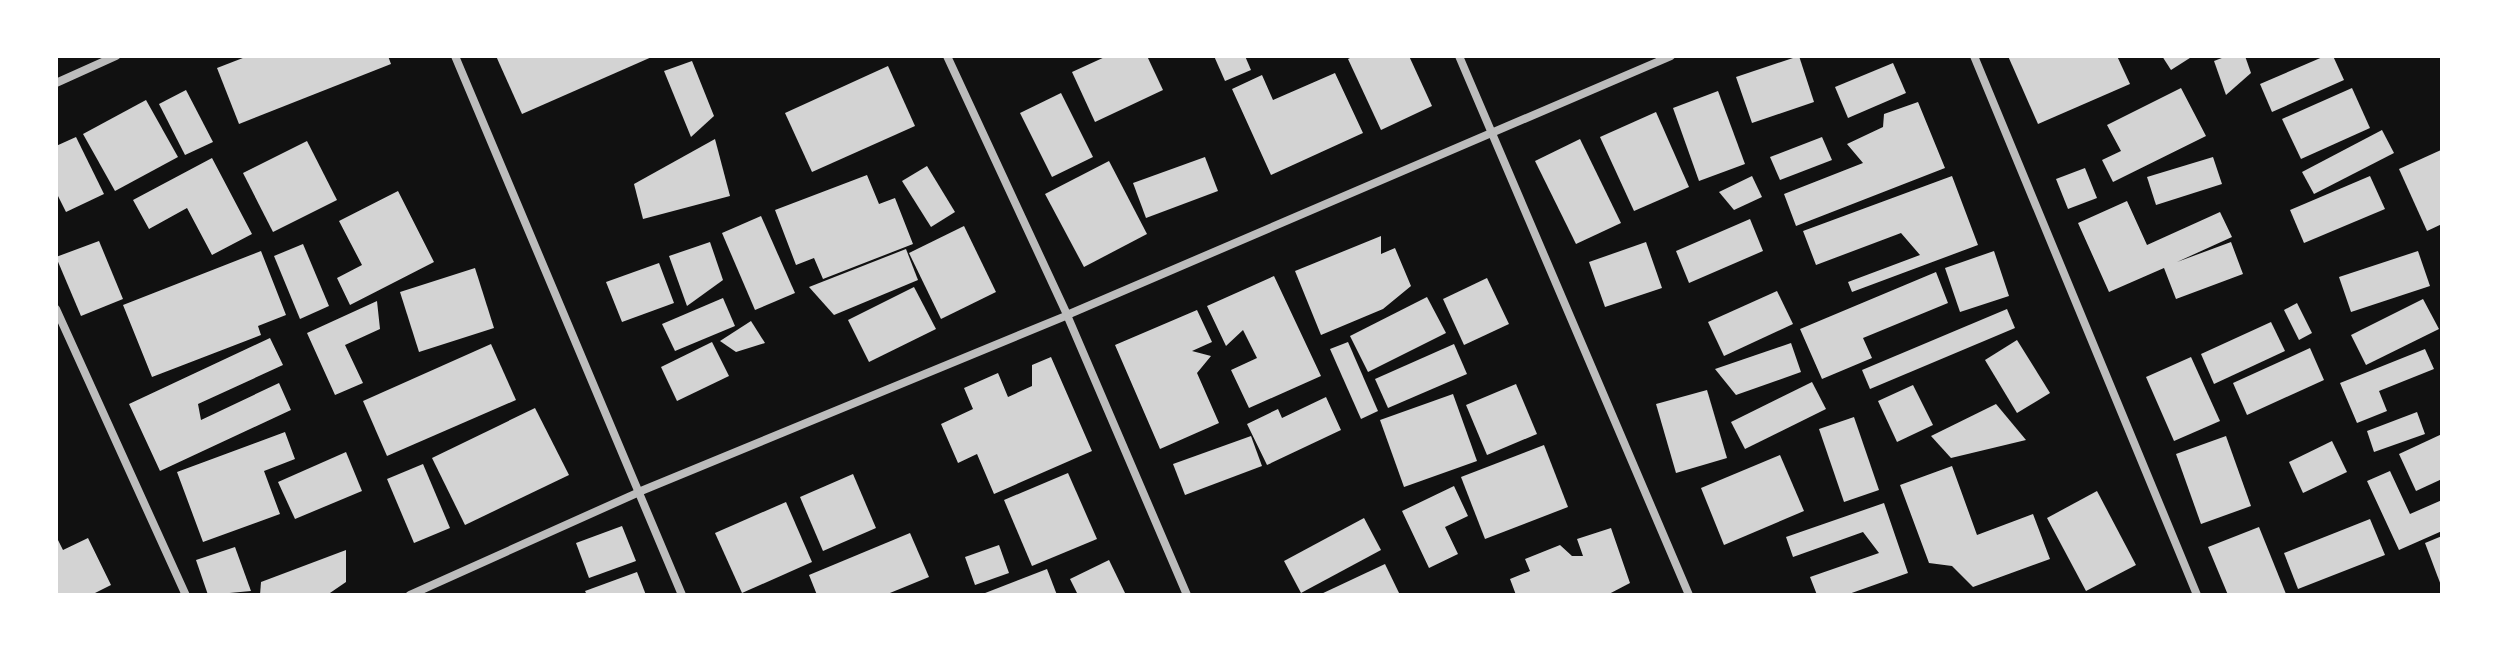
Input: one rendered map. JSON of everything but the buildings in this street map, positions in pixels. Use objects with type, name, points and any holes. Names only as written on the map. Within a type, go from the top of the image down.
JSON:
[{"type":"street","points":[[56,83],[116,56]]},
{"type":"street","points":[[455,56],[641,491],[682,595]]},
{"type":"street","points":[[947,56],[1067,315],[1187,595]]},
{"type":"street","points":[[1459,56],[1689,595]]},
{"type":"street","points":[[410,595],[641,491],[1067,315],[1671,56]]},
{"type":"street","points":[[1974,56],[2197,595]]},
{"type":"street","points":[[56,309],[186,595]]}]
